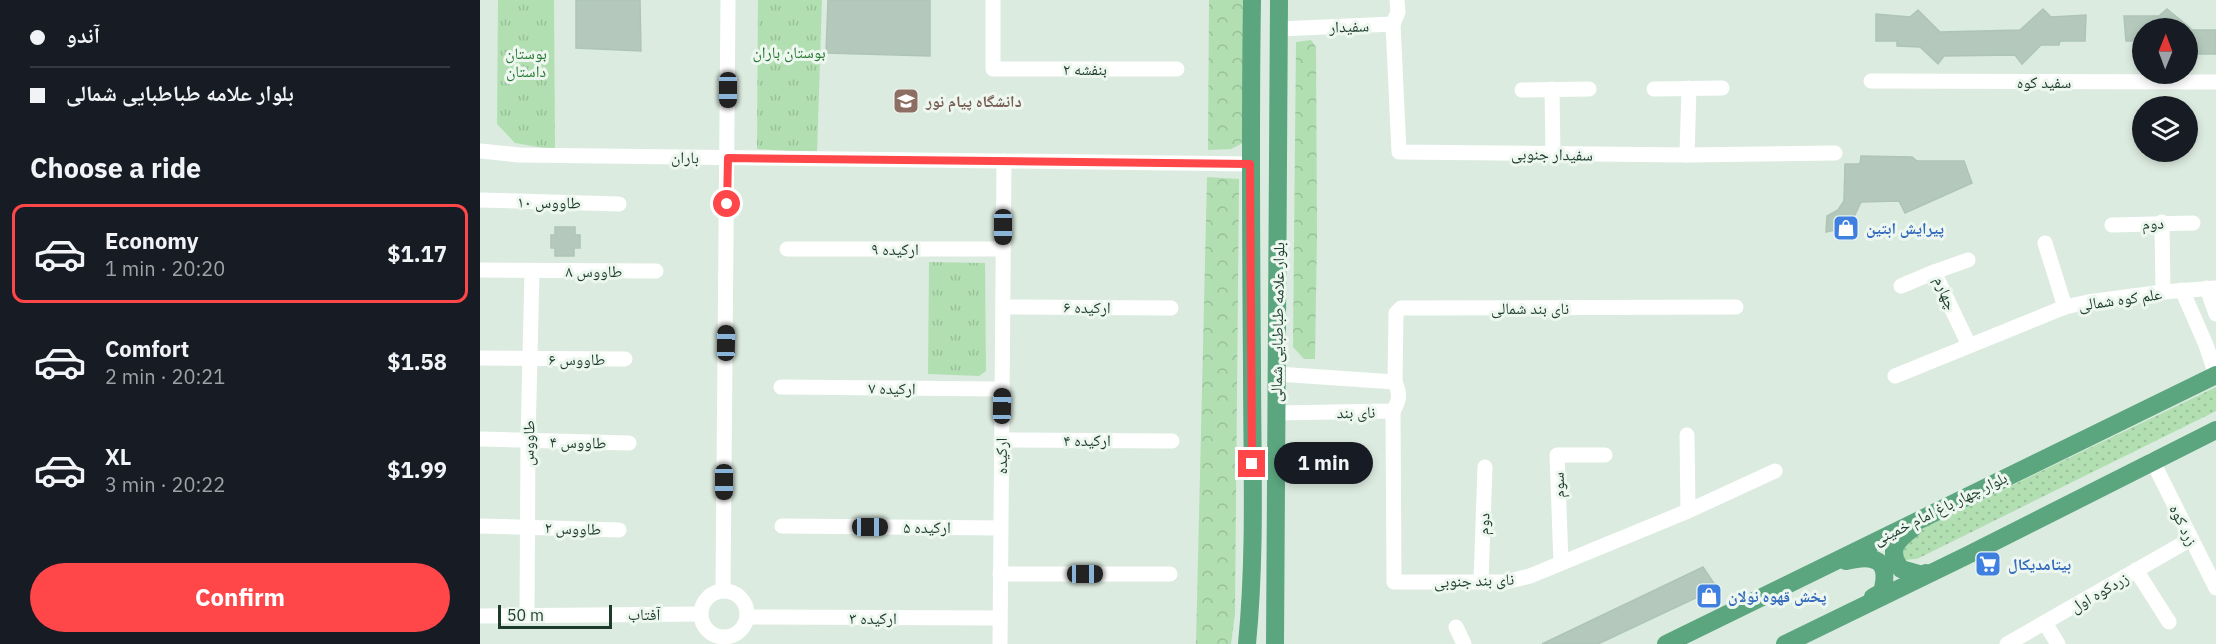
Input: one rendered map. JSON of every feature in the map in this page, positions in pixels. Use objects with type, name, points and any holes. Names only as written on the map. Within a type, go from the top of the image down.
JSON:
[{"type":"main road","name":"بلوار علامه طباطبایی شمالی","points":[[1246,644],[1250,585],[1252,464],[1250,164],[1252,0]]},
{"type":"main road","name":"بلوار علامه طباطبایی شمالی","points":[[1275,644],[1279,0]]},
{"type":"main road","name":"بلوار چهار باغ امام خمینی","points":[[1666,644],[2216,375]]},
{"type":"main road","points":[[1840,616],[1966,556],[2152,460],[2216,430]]},
{"type":"main road","points":[[1931,514],[1894,546],[1893,555],[1900,569],[1922,575],[1966,556]]},
{"type":"main road","points":[[1796,641],[1882,592],[1885,570],[1875,559],[1863,557],[1818,568]]},
{"type":"street","points":[[723,591],[728,0]]},
{"type":"street","name":"بنفشه ۲","points":[[993,0],[993,69],[1177,69]]},
{"type":"street","name":"سفیدار","points":[[1279,29],[1393,24],[1398,12],[1397,0]]},
{"type":"street","name":"سفیدار جنوبی","points":[[1393,24],[1398,152],[1687,155],[1834,153]]},
{"type":"street","name":"سفید کوه","points":[[1871,81],[2216,82]]},
{"type":"street","points":[[1654,88],[1722,88]]},
{"type":"street","points":[[1687,155],[1689,88]]},
{"type":"street","points":[[1552,89],[1553,154]]},
{"type":"street","points":[[1522,90],[1589,89]]},
{"type":"street","name":"باران","points":[[480,151],[519,155],[1250,164]]},
{"type":"street","name":"ارکیده","points":[[1000,644],[1004,161]]},
{"type":"street","name":"طاووس ۱۰","points":[[480,200],[619,204]]},
{"type":"street","points":[[2162,222],[2163,292]]},
{"type":"street","name":"دوم","points":[[2112,225],[2193,223]]},
{"type":"street","points":[[2045,243],[2065,307]]},
{"type":"street","name":"ارکیده ۹","points":[[787,249],[1003,249]]},
{"type":"street","name":"چهارم","points":[[1968,260],[1934,272],[1969,345]]},
{"type":"street","name":"طاووس ۸","points":[[480,270],[656,271]]},
{"type":"street","name":"طاووس","points":[[527,615],[532,271]]},
{"type":"street","points":[[1901,286],[1934,272]]},
{"type":"street","points":[[2211,288],[2216,314]]},
{"type":"street","name":"علم کوه شمالی","points":[[1895,376],[2065,307],[2163,292],[2211,288]]},
{"type":"street","points":[[2182,290],[2206,345],[2216,375]]},
{"type":"street","name":"ارکیده ۶","points":[[1003,306],[1170,308]]},
{"type":"street","name":"نای بند شمالی","points":[[1395,382],[1396,313],[1401,308],[1736,307]]},
{"type":"street","name":"طاووس ۶","points":[[480,358],[625,359]]},
{"type":"street","name":"نای بند","points":[[1276,413],[1393,411],[1399,401],[1399,391],[1395,382],[1277,374]]},
{"type":"street","name":"ارکیده ۷","points":[[781,387],[1002,389]]},
{"type":"street","name":"نای بند جنوبی","points":[[1393,411],[1394,582],[1505,582],[1530,576],[1688,511],[1775,471]]},
{"type":"street","points":[[1687,435],[1688,511]]},
{"type":"street","name":"طاووس ۴","points":[[480,440],[629,443]]},
{"type":"street","name":"ارکیده ۴","points":[[1002,440],[1172,441]]},
{"type":"street","name":"سوم","points":[[1561,563],[1557,455],[1605,455]]},
{"type":"street","name":"زرد کوه","points":[[2152,460],[2216,588]]},
{"type":"street","name":"دوم","points":[[1482,581],[1485,467]]},
{"type":"street","name":"طاووس ۲","points":[[480,526],[619,530]]},
{"type":"street","name":"ارکیده ۵","points":[[782,526],[1001,528]]},
{"type":"street","name":"زردکوه اول","points":[[2007,644],[2191,539]]},
{"type":"street","points":[[2136,570],[2169,622]]},
{"type":"street","points":[[1000,574],[1170,574]]},
{"type":"street","points":[[723,591],[739,597],[745,606],[747,617],[743,627],[724,641],[712,634],[703,624],[700,614],[705,601],[714,593],[723,591]]},
{"type":"street","name":"آفتاب","points":[[480,616],[700,614]]},
{"type":"street","name":"ارکیده ۳","points":[[747,617],[1000,618]]},
{"type":"street","points":[[2045,623],[2058,644]]},
{"type":"street","points":[[1456,627],[1464,644]]},
{"type":"green space","name":"بوستان داستان","points":[[498,0],[554,0],[555,150],[515,143],[497,124]]},
{"type":"green space","name":"بوستان باران","points":[[758,0],[822,0],[817,153],[757,149]]},
{"type":"green space","points":[[1209,0],[1247,0],[1246,133],[1241,144],[1231,149],[1208,150]]},
{"type":"green space","points":[[1311,40],[1316,47],[1315,359],[1304,359],[1293,347],[1296,42]]},
{"type":"green space","points":[[1207,177],[1239,179],[1235,613],[1231,644],[1196,644]]},
{"type":"green space","points":[[929,262],[985,263],[986,371],[979,376],[928,374]]},
{"type":"green space","points":[[2216,387],[2216,411],[1917,559],[1903,560],[1900,554],[1909,535]]},
{"type":"building","points":[[576,0],[640,0],[641,51],[576,48]]},
{"type":"building","points":[[828,0],[930,0],[930,56],[826,53]]},
{"type":"building","points":[[2043,9],[2051,17],[2086,15],[2085,41],[2060,41],[2059,45],[2041,45],[2022,64],[2015,55],[1944,56],[1938,64],[1920,47],[1897,46],[1897,41],[1876,41],[1876,14],[1910,17],[1918,10],[1940,32],[2020,30]]},
{"type":"building","points":[[2167,9],[2178,18],[2132,18],[2132,41],[2126,41],[2124,16],[2159,16]]},
{"type":"building","points":[[2198,30],[2216,30],[2216,54],[2198,54]]},
{"type":"building","points":[[1861,156],[1912,157],[1917,161],[1964,161],[1972,183],[1905,213],[1899,201],[1861,202],[1853,219],[1835,230],[1826,232],[1827,216],[1838,210],[1844,201],[1845,164],[1860,164]]},
{"type":"building","points":[[555,227],[575,227],[575,235],[580,235],[580,248],[574,248],[574,256],[555,256],[555,248],[551,248],[551,235],[555,235]]},
{"type":"building","points":[[1703,567],[1717,588],[1598,644],[1542,644]]},
{"type":"place","name":"دانشگاه پیام نور","points":[[906,101]]},
{"type":"place","name":"پیرایش ابتین","points":[[1846,228]]},
{"type":"place","name":"بیتامدیکال","points":[[1988,564]]},
{"type":"place","name":"پخش قهوه نولان","points":[[1709,596]]},
{"type":"route","points":[[727,204],[728,158],[1250,164],[1252,464]]}]
